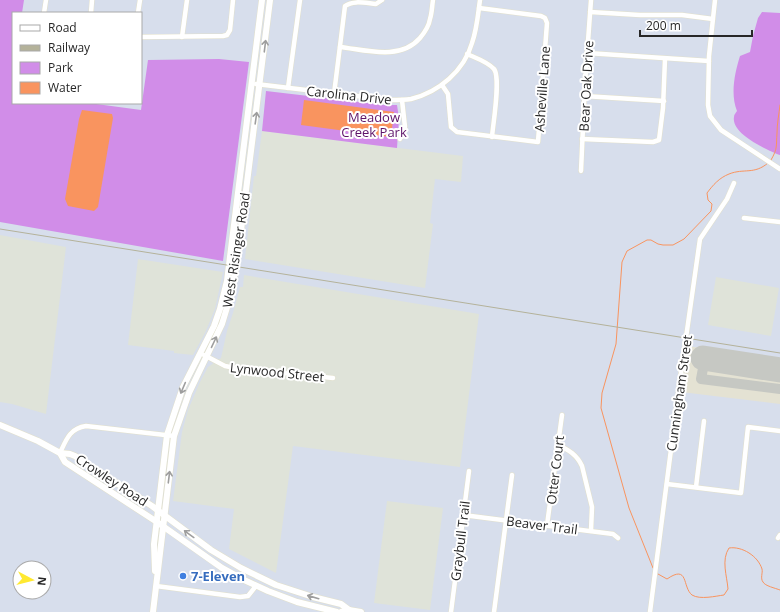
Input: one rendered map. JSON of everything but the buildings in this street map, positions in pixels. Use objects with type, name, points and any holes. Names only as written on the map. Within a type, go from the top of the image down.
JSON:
[{"type":"main road","name":"West Risinger Road","points":[[156,586],[154,558],[167,435],[183,387],[201,354],[220,309],[226,281],[247,128],[262,0]]},
{"type":"main road","name":"West Risinger Road","points":[[153,612],[174,436],[188,392],[207,357],[222,324],[232,291],[250,164],[270,0]]},
{"type":"main road","points":[[247,128],[248,133],[245,160],[250,164]]},
{"type":"main road","points":[[0,425],[38,441],[60,453]]},
{"type":"main road","name":"Crowley Road","points":[[60,453],[75,456],[158,510],[208,548],[241,568],[276,584],[313,597],[341,604],[349,611]]},
{"type":"main road","name":"Crowley Road","points":[[60,453],[65,462],[157,522],[222,568],[256,586],[297,602],[337,612]]},
{"type":"main road","name":"Crowley Road","points":[[341,612],[361,612]]},
{"type":"street","points":[[44,12],[46,0]]},
{"type":"street","points":[[90,12],[92,0]]},
{"type":"street","points":[[138,12],[140,0]]},
{"type":"street","points":[[182,37],[187,0]]},
{"type":"street","points":[[142,37],[227,35],[230,30],[233,0]]},
{"type":"street","points":[[288,88],[300,0]]},
{"type":"street","points":[[334,94],[345,6],[349,2],[353,1],[376,4],[382,0]]},
{"type":"street","points":[[340,47],[388,53],[401,51],[410,47],[425,32],[430,20],[432,0]]},
{"type":"street","name":"Carolina Drive","points":[[252,84],[390,100],[411,99],[428,93],[447,81],[461,65],[472,44],[480,0]]},
{"type":"street","name":"Bear Oak Drive","points":[[581,172],[584,96],[591,0]]},
{"type":"street","points":[[715,0],[709,61],[708,105],[710,116],[721,130],[779,169]]},
{"type":"street","name":"Asheville Lane","points":[[442,85],[448,94],[451,127],[457,132],[538,142],[547,23],[545,18],[542,16],[479,8]]},
{"type":"street","points":[[590,12],[640,15],[682,15],[713,19]]},
{"type":"street","points":[[587,53],[709,61]]},
{"type":"street","points":[[467,54],[489,65],[495,71],[497,80],[492,137]]},
{"type":"street","points":[[582,139],[656,142],[659,140],[664,101],[665,59]]},
{"type":"street","points":[[584,96],[664,101]]},
{"type":"street","points":[[400,139],[405,127],[402,100]]},
{"type":"street","name":"Cunningham Street","points":[[650,612],[700,239],[727,199],[734,183]]},
{"type":"street","points":[[744,218],[780,222]]},
{"type":"street","name":"Lynwood Street","points":[[201,354],[225,366],[235,368],[333,378]]},
{"type":"street","name":"Otter Court","points":[[547,525],[562,415]]},
{"type":"street","points":[[696,487],[704,421]]},
{"type":"street","points":[[60,453],[66,440],[76,428],[81,427],[104,427],[174,436]]},
{"type":"street","points":[[666,484],[741,494],[748,427],[780,431]]},
{"type":"street","points":[[558,445],[574,454],[582,466],[592,506],[591,531]]},
{"type":"street","name":"Graybull Trail","points":[[451,612],[469,471]]},
{"type":"street","points":[[494,612],[512,475]]},
{"type":"street","name":"Beaver Trail","points":[[463,515],[614,534],[618,538]]},
{"type":"street","points":[[156,586],[240,597],[248,596],[256,586]]},
{"type":"shaded area","points":[[262,131],[463,156],[461,182],[435,179],[430,223],[433,224],[425,288],[245,259],[254,176],[256,176]]},
{"type":"shaded area","points":[[0,235],[66,247],[46,414],[0,402]]},
{"type":"shaded area","points":[[138,259],[223,272],[215,309],[205,333],[193,355],[128,345]]},
{"type":"shaded area","points":[[244,275],[479,314],[460,467],[293,446],[276,573],[229,549],[234,509],[173,501],[182,432],[188,410],[208,367],[221,358],[240,287],[243,287]]},
{"type":"shaded area","points":[[716,277],[779,288],[771,336],[708,325]]},
{"type":"shaded area","points":[[688,346],[780,361],[780,404],[681,392]]},
{"type":"shaded area","points":[[387,501],[443,508],[430,610],[374,603]]},
{"type":"green space","points":[[0,0],[24,0],[22,12],[12,12],[12,104],[96,104],[141,110],[148,60],[219,59],[249,62],[223,261],[0,222]]},
{"type":"green space","points":[[762,12],[780,13],[780,155],[759,145],[744,135],[738,129],[734,116],[737,111],[734,97],[736,69],[740,56],[750,52],[758,18]]},
{"type":"green space","name":"Meadow Creek Park","points":[[266,91],[385,105],[397,105],[399,118],[397,148],[262,131]]},
{"type":"water","points":[[304,100],[394,112],[391,137],[301,125]]},
{"type":"water","points":[[82,110],[112,114],[113,118],[98,207],[94,211],[68,206],[65,199],[79,119]]},
{"type":"waterway","points":[[771,160],[775,153],[776,147],[780,105]]},
{"type":"waterway","points":[[653,568],[629,508],[601,408],[602,393],[616,344],[622,262],[627,251],[647,240],[663,245],[673,245],[684,239],[711,211],[712,204],[708,200],[707,193],[716,182],[734,172],[758,169],[768,163]]},
{"type":"waterway","points":[[658,574],[667,579],[674,575],[682,575],[689,591],[695,596],[708,597],[724,595],[728,589],[725,558],[729,548],[734,548],[744,550],[753,556],[760,564],[762,569],[762,580],[764,583],[780,590]]},
{"type":"taxiway","points":[[705,358],[701,379],[780,389]]},
{"type":"runway","points":[[703,358],[780,370]]},
{"type":"railway","points":[[0,229],[780,353]]},
{"type":"place","name":"7-Eleven","points":[[183,576]]}]
